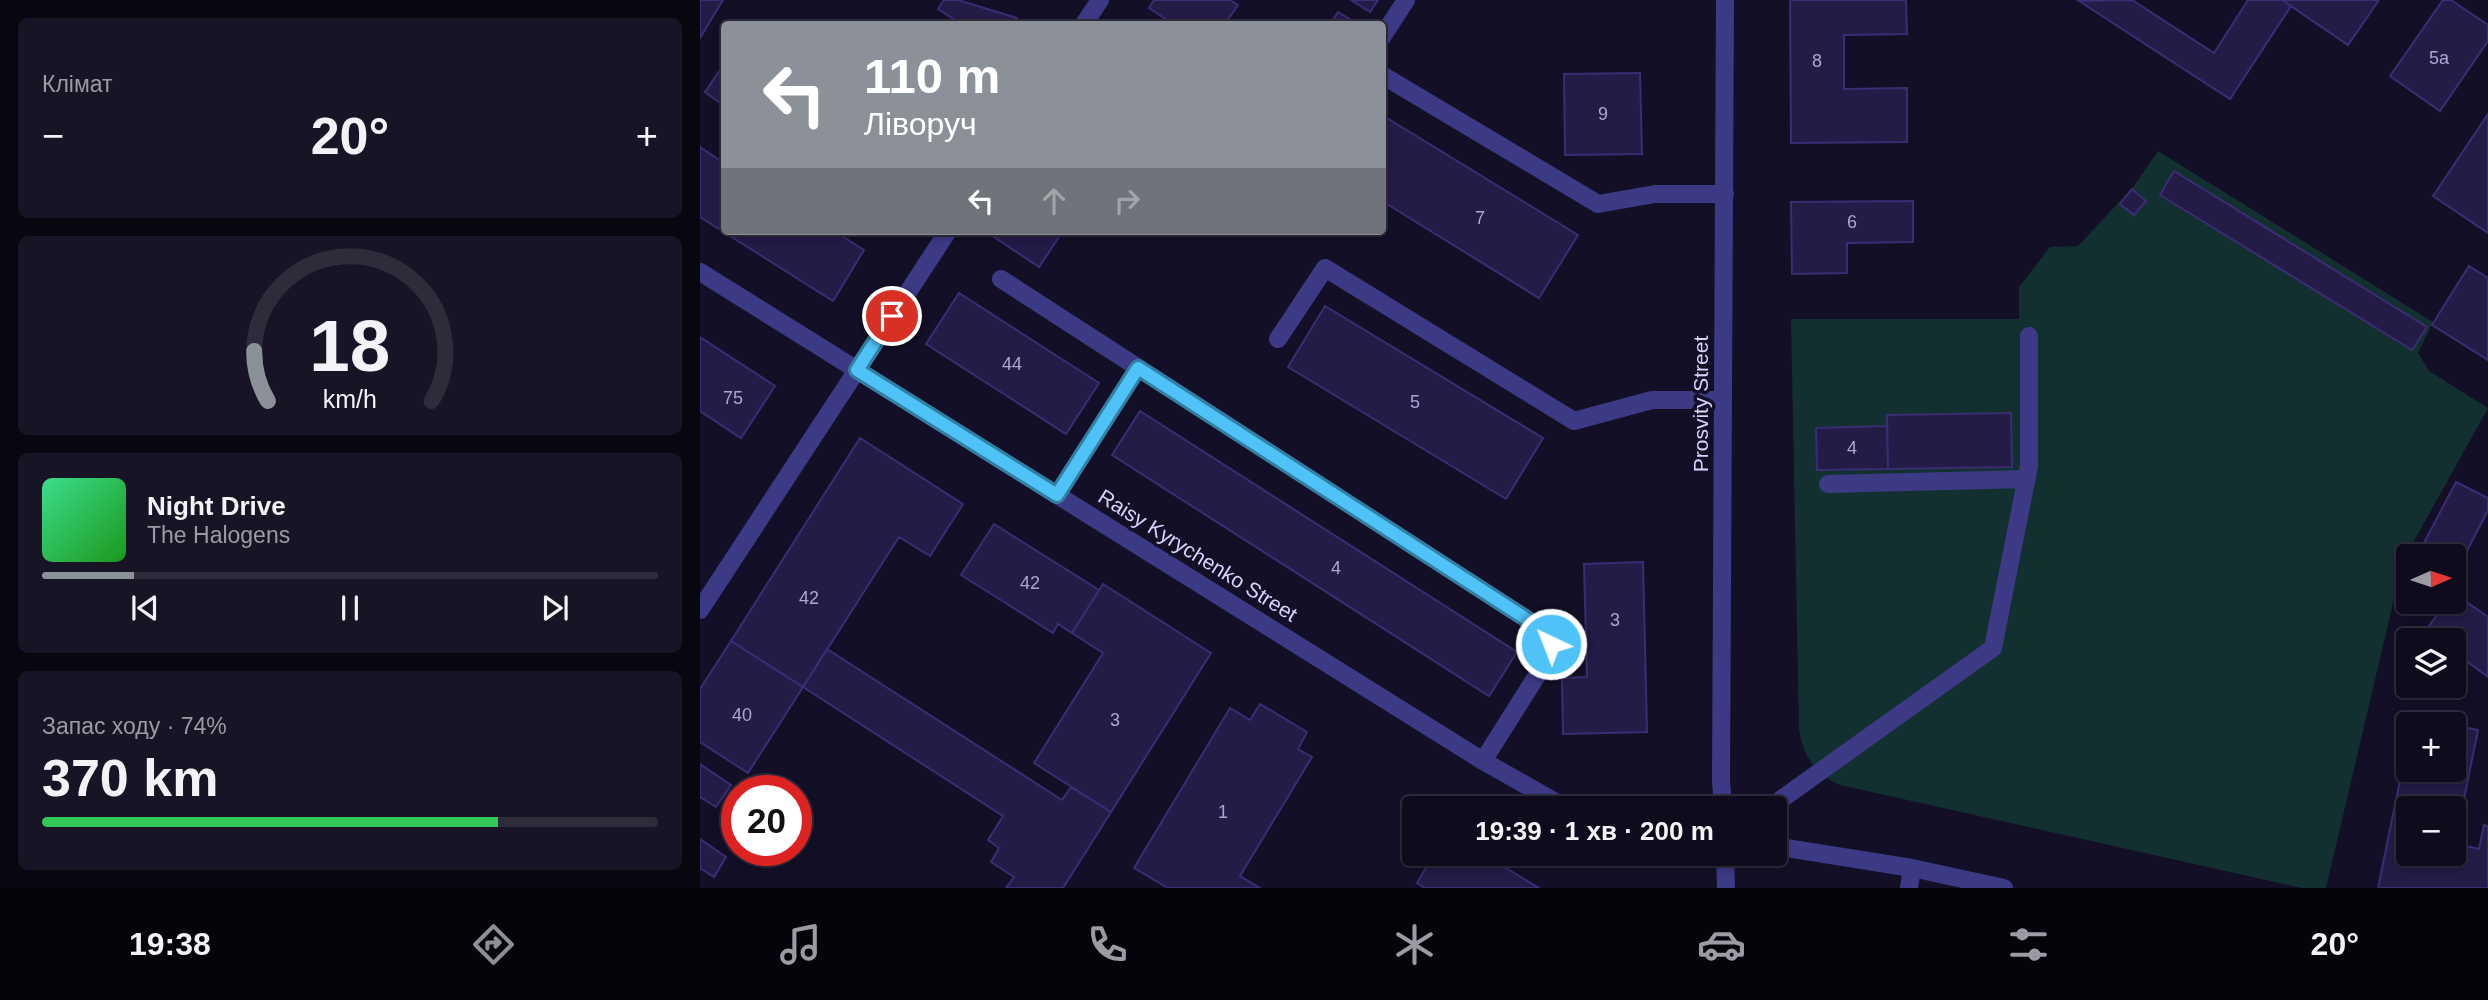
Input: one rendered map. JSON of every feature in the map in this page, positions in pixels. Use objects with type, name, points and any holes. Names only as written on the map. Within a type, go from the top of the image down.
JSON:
[{"type":"street","points":[[1086,21],[1100,0]]},
{"type":"street","points":[[1386,31],[1406,0]]},
{"type":"street","name":"Prosvity Street","points":[[1722,796],[1725,0]]},
{"type":"street","points":[[1386,77],[1598,204],[1654,194],[1725,194]]},
{"type":"street","points":[[700,610],[945,235]]},
{"type":"street","points":[[1278,339],[1325,268],[1574,421],[1653,400],[1723,400]]},
{"type":"street","name":"Raisy Kyrychenko Street","points":[[700,272],[1483,761],[1545,796]]},
{"type":"street","points":[[1001,279],[1539,627],[1551,644],[1548,658],[1483,761]]},
{"type":"street","points":[[1786,796],[1993,648],[2029,466],[2029,336]]},
{"type":"street","points":[[1057,495],[1138,368]]},
{"type":"street","points":[[1828,484],[2026,479]]},
{"type":"street","points":[[1787,848],[1912,868],[2004,888]]},
{"type":"street","points":[[1725,866],[1726,888]]},
{"type":"street","points":[[1909,888],[1912,868]]},
{"type":"green space","points":[[2158,151],[2433,322],[2418,353],[2429,371],[2488,408],[2412,544],[2396,544],[2396,591],[2326,888],[2302,888],[1840,785],[1824,776],[1812,764],[1801,739],[1791,319],[2019,319],[2019,287],[2050,247],[2078,246],[2134,186]]},
{"type":"building","points":[[700,0],[723,0],[700,38]]},
{"type":"building","points":[[944,0],[958,0],[1017,18],[1015,21],[956,21],[938,9]]},
{"type":"building","points":[[1154,0],[1230,0],[1238,5],[1227,21],[1168,21],[1149,8]]},
{"type":"building","points":[[1351,0],[1378,0],[1370,12]]},
{"type":"building","points":[[1790,0],[1906,0],[1907,34],[1844,35],[1844,89],[1907,88],[1907,142],[1791,143]]},
{"type":"building","points":[[2132,0],[2214,53],[2248,0],[2282,0],[2291,6],[2230,99],[2079,1]]},
{"type":"building","points":[[2282,0],[2379,0],[2348,45]]},
{"type":"building","points":[[2443,0],[2451,0],[2488,25],[2488,41],[2440,111],[2390,76]]},
{"type":"building","points":[[1338,12],[1353,21],[1332,21]]},
{"type":"building","points":[[721,68],[721,104],[705,92]]},
{"type":"building","points":[[1640,73],[1642,154],[1565,155],[1564,74]]},
{"type":"building","points":[[2488,114],[2488,233],[2433,196]]},
{"type":"building","points":[[1386,117],[1578,235],[1539,298],[1386,203]]},
{"type":"building","points":[[700,147],[721,161],[721,230],[700,217]]},
{"type":"building","points":[[2174,171],[2427,327],[2412,350],[2160,195]]},
{"type":"building","points":[[2132,189],[2146,201],[2134,215],[2120,204]]},
{"type":"building","points":[[1913,201],[1913,242],[1847,243],[1847,273],[1792,274],[1791,202]]},
{"type":"building","points":[[728,235],[840,235],[864,250],[833,301]]},
{"type":"building","points":[[995,235],[1060,235],[1039,267],[994,237]]},
{"type":"building","points":[[2469,266],[2488,278],[2488,360],[2432,325]]},
{"type":"building","points":[[959,293],[1099,383],[1066,434],[926,344]]},
{"type":"building","points":[[1325,306],[1543,438],[1506,499],[1288,367]]},
{"type":"building","points":[[700,337],[775,386],[741,438],[700,411]]},
{"type":"building","points":[[1140,411],[1517,652],[1489,696],[1112,455]]},
{"type":"building","points":[[2011,413],[2012,467],[1888,469],[1887,415]]},
{"type":"building","points":[[1887,426],[1888,469],[1817,470],[1816,428]]},
{"type":"building","points":[[860,438],[963,504],[930,556],[899,537],[803,687],[731,641]]},
{"type":"building","points":[[2456,482],[2488,498],[2488,510],[2466,553],[2466,544],[2423,544]]},
{"type":"building","points":[[994,524],[1099,590],[1072,633],[1058,624],[1053,633],[961,575]]},
{"type":"building","points":[[1643,562],[1647,732],[1563,734],[1562,678],[1587,677],[1584,564]]},
{"type":"building","points":[[1103,584],[1211,653],[1111,812],[1034,763],[1103,653],[1072,633]]},
{"type":"building","points":[[2466,601],[2488,617],[2488,677],[2466,661],[2466,628],[2428,628],[2438,614],[2466,614]]},
{"type":"building","points":[[731,641],[803,687],[748,773],[700,742],[700,689]]},
{"type":"building","points":[[827,649],[1062,800],[1071,787],[1111,812],[1063,888],[1006,888],[1014,877],[991,862],[999,848],[988,840],[1003,816],[803,687]]},
{"type":"building","points":[[1260,704],[1307,732],[1298,749],[1312,757],[1240,876],[1260,888],[1168,888],[1134,868],[1230,708],[1250,720]]},
{"type":"building","points":[[2466,728],[2478,730],[2465,796],[2397,796],[2400,782],[2466,782]]},
{"type":"building","points":[[700,764],[721,778],[721,800],[716,807],[700,797]]},
{"type":"building","points":[[2396,800],[2396,866],[2466,866],[2466,846],[2479,849],[2484,825],[2488,826],[2488,888],[2378,888]]},
{"type":"building","points":[[700,839],[721,854],[721,865],[714,877],[700,868]]},
{"type":"building","points":[[1427,866],[1503,866],[1539,888],[1425,888],[1417,883]]},
{"type":"route","points":[[892,316],[857,370],[1057,495],[1138,368],[1539,627],[1551,644]]}]
